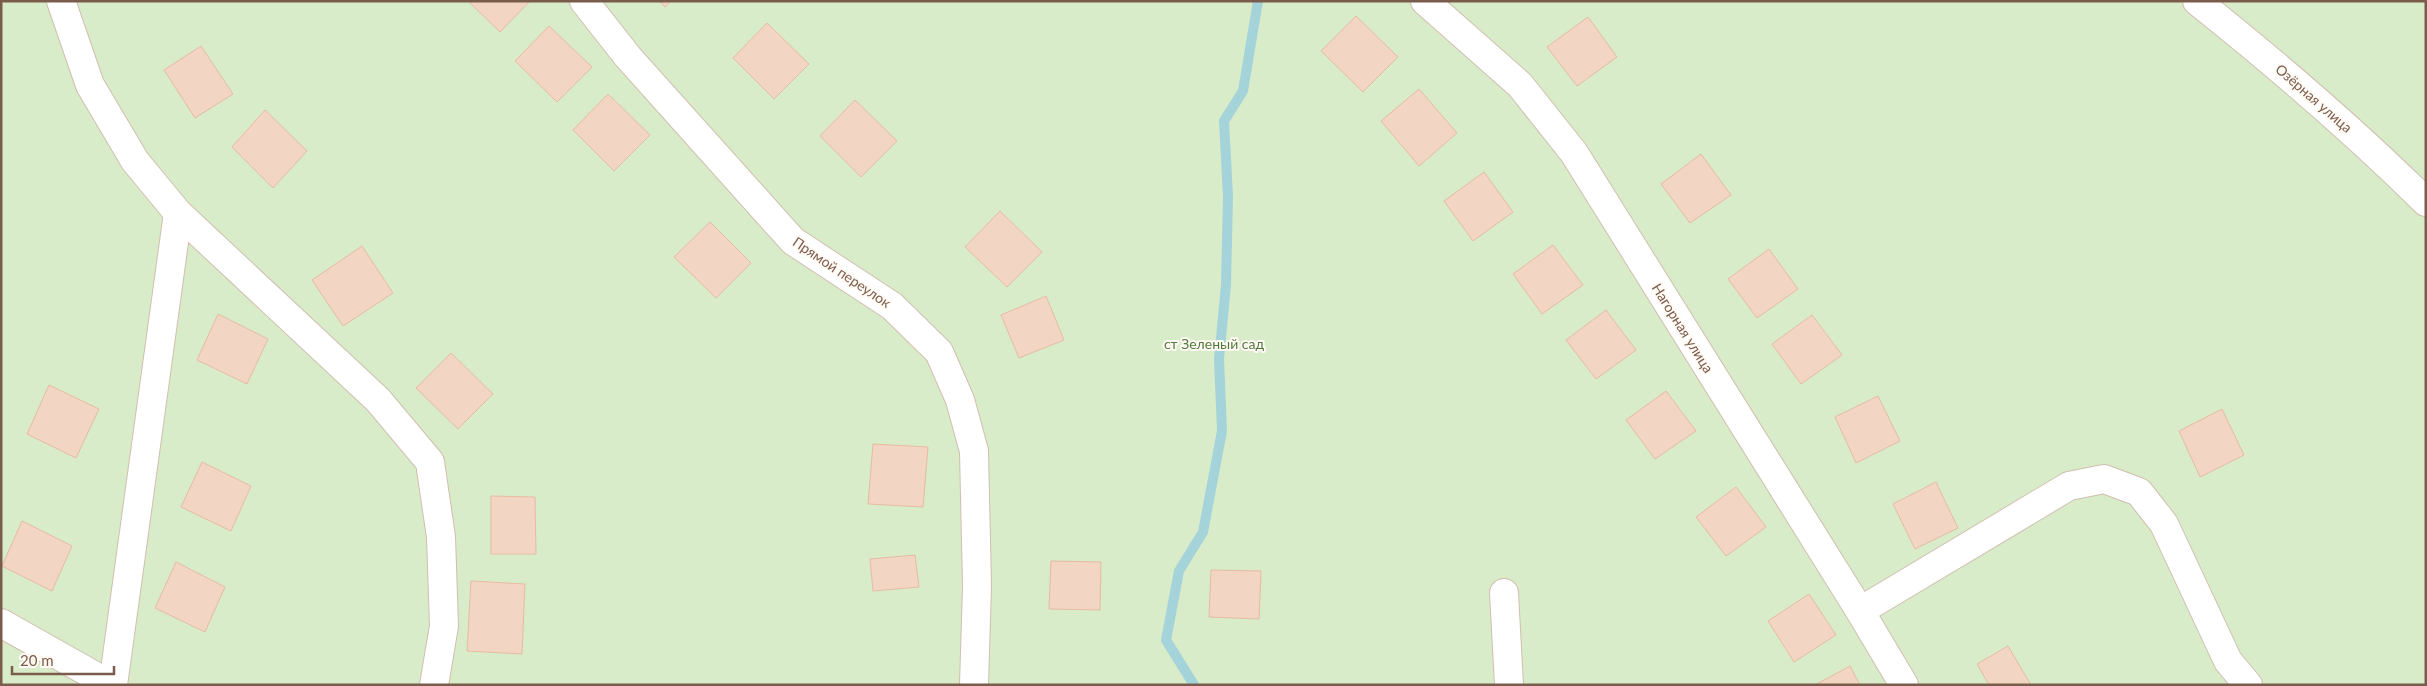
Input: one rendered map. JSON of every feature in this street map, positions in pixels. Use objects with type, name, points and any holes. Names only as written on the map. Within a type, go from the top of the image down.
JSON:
[{"type":"street","points":[[61,1],[90,85],[135,161],[178,213],[378,400],[430,462],[441,537],[444,626],[434,685]]},
{"type":"street","name":"Прямой переулок","points":[[584,1],[628,57],[793,241],[892,306],[939,352],[960,400],[974,451],[977,586],[974,685]]},
{"type":"street","name":"Нагорная улица","points":[[1425,1],[1520,85],[1574,153],[1860,611],[1904,685]]},
{"type":"street","name":"Озёрная улица","points":[[2196,1],[2267,57],[2372,148],[2426,202]]},
{"type":"street","points":[[1,624],[112,685],[178,213]]},
{"type":"street","points":[[1860,611],[2070,486],[2104,479],[2139,492],[2164,524],[2228,661],[2248,685]]},
{"type":"street","points":[[1504,593],[1509,685]]},
{"type":"green space","name":"ст Зеленый сад","points":[[1,1],[2426,1],[2426,685],[1,685]]},
{"type":"building","points":[[468,1],[530,1],[500,32]]},
{"type":"building","points":[[659,1],[671,1],[665,7]]},
{"type":"building","points":[[1356,16],[1398,57],[1363,92],[1321,51]]},
{"type":"building","points":[[1588,17],[1617,57],[1577,86],[1547,47]]},
{"type":"building","points":[[767,23],[809,64],[774,99],[733,58]]},
{"type":"building","points":[[549,26],[592,67],[557,102],[515,61]]},
{"type":"building","points":[[201,46],[233,94],[195,118],[164,70]]},
{"type":"building","points":[[1419,89],[1457,133],[1419,166],[1381,121]]},
{"type":"building","points":[[608,94],[650,135],[614,171],[573,130]]},
{"type":"building","points":[[855,100],[897,141],[861,177],[820,136]]},
{"type":"building","points":[[265,110],[307,151],[273,188],[232,147]]},
{"type":"building","points":[[1701,154],[1731,195],[1690,223],[1661,184]]},
{"type":"building","points":[[1484,172],[1513,212],[1473,241],[1444,201]]},
{"type":"building","points":[[1000,211],[1042,252],[1007,287],[965,247]]},
{"type":"building","points":[[710,222],[751,263],[716,298],[674,257]]},
{"type":"building","points":[[1553,245],[1583,285],[1542,314],[1513,274]]},
{"type":"building","points":[[362,246],[393,293],[343,326],[312,280]]},
{"type":"building","points":[[1769,249],[1798,289],[1757,318],[1728,279]]},
{"type":"building","points":[[1046,296],[1064,340],[1019,358],[1001,315]]},
{"type":"building","points":[[1606,310],[1636,350],[1596,379],[1566,340]]},
{"type":"building","points":[[218,314],[268,339],[247,384],[197,360]]},
{"type":"building","points":[[1812,315],[1842,355],[1801,384],[1772,344]]},
{"type":"building","points":[[451,353],[493,394],[458,429],[416,388]]},
{"type":"building","points":[[49,385],[99,409],[76,458],[27,434]]},
{"type":"building","points":[[1666,391],[1696,431],[1655,459],[1626,420]]},
{"type":"building","points":[[1878,396],[1900,441],[1856,463],[1835,417]]},
{"type":"building","points":[[2222,409],[2244,455],[2200,477],[2179,431]]},
{"type":"building","points":[[873,444],[928,447],[923,507],[868,504]]},
{"type":"building","points":[[202,462],[251,486],[231,531],[181,507]]},
{"type":"building","points":[[1936,482],[1958,528],[1915,549],[1893,504]]},
{"type":"building","points":[[1736,487],[1766,527],[1726,556],[1696,517]]},
{"type":"building","points":[[491,496],[535,497],[536,554],[491,554]]},
{"type":"building","points":[[22,521],[72,546],[52,591],[2,566]]},
{"type":"building","points":[[915,555],[919,587],[873,591],[870,559]]},
{"type":"building","points":[[1051,561],[1101,562],[1100,610],[1049,609]]},
{"type":"building","points":[[176,562],[225,587],[205,632],[155,608]]},
{"type":"building","points":[[1211,570],[1261,571],[1259,619],[1209,617]]},
{"type":"building","points":[[471,581],[525,584],[522,654],[467,651]]},
{"type":"building","points":[[1809,594],[1836,635],[1794,662],[1768,621]]},
{"type":"building","points":[[2008,646],[2031,685],[1989,685],[1977,664]]},
{"type":"building","points":[[1850,666],[1860,685],[1815,685]]},
{"type":"waterway","points":[[1194,685],[1166,640],[1179,571],[1203,532],[1222,431],[1219,359],[1226,285],[1228,196],[1224,121],[1243,91],[1258,1]]}]
